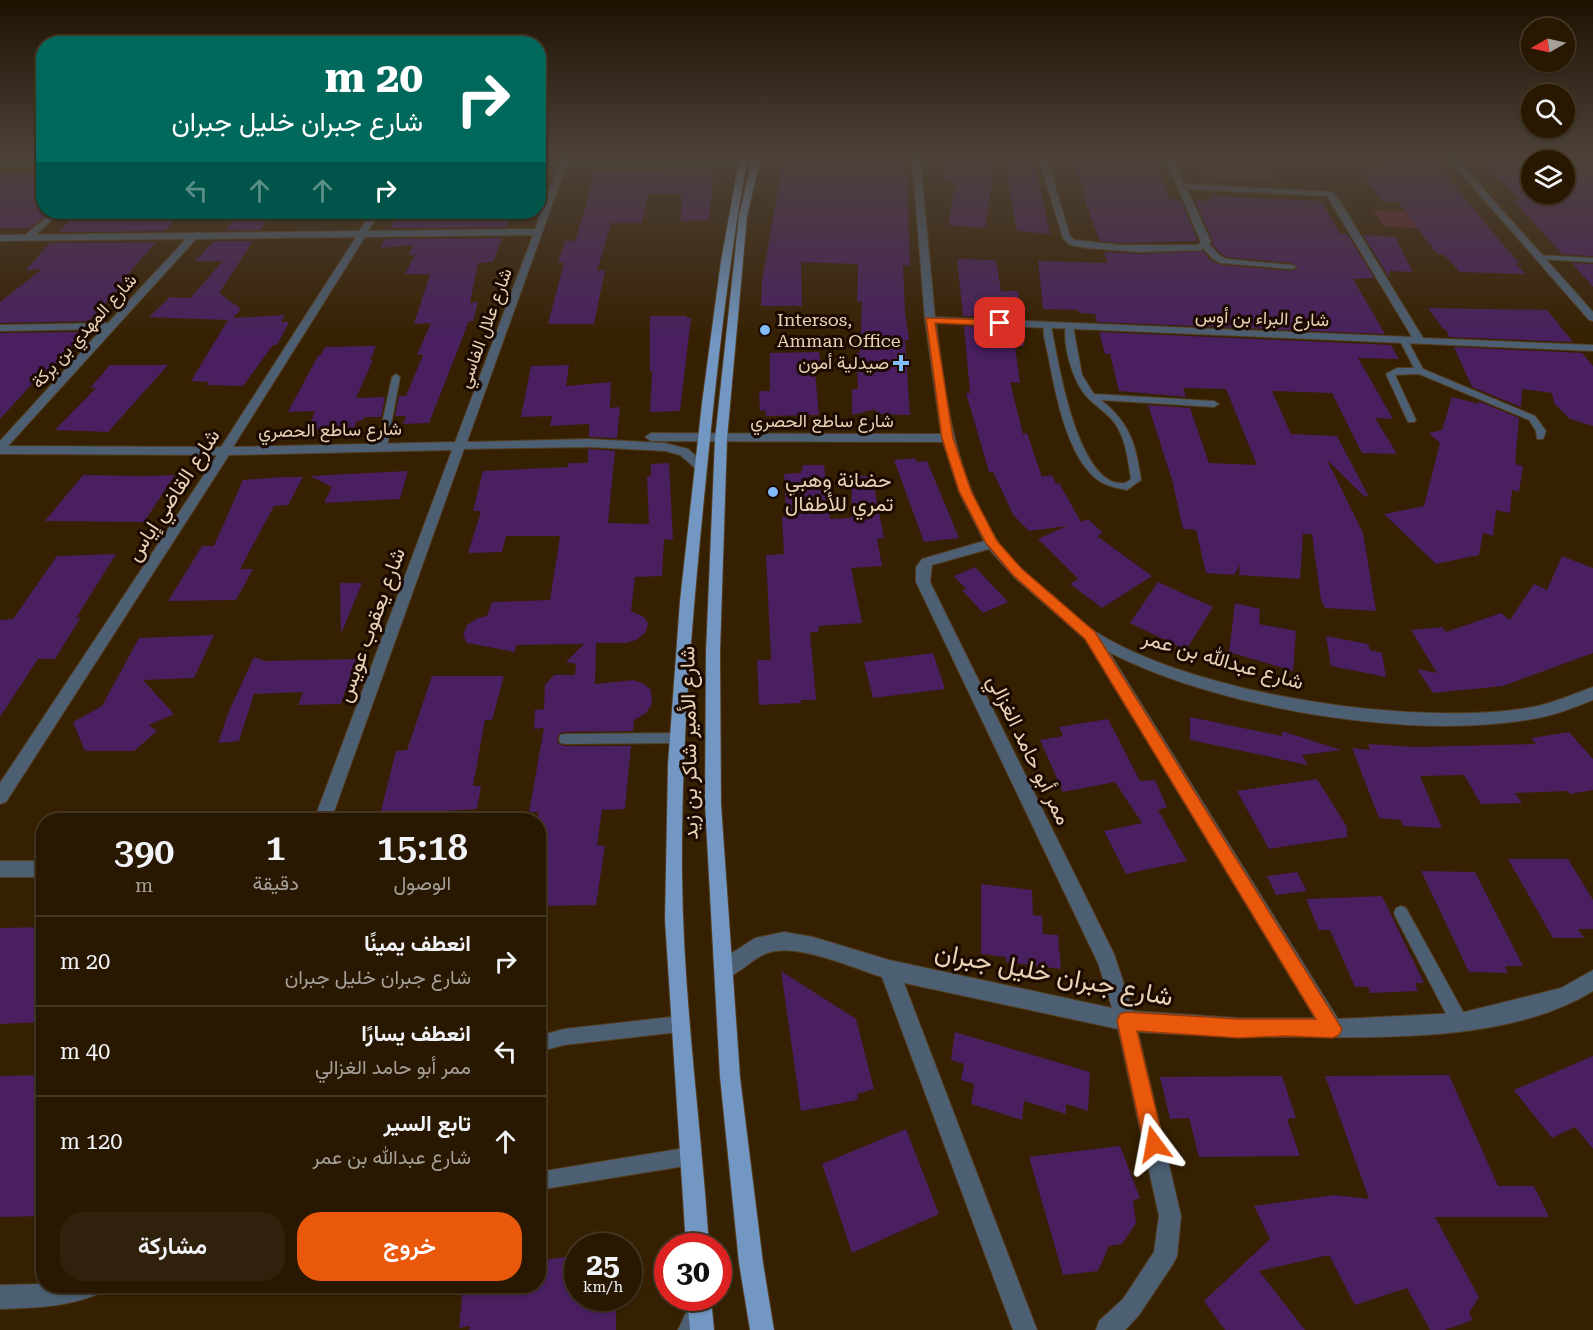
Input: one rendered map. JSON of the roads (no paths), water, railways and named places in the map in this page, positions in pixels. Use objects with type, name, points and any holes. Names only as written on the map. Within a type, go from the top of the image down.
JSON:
[{"type":"main road","name":"شارع الأمير شاكر بن زيد","points":[[696,1233],[680,1024],[673,874],[686,596],[699,465],[731,218]]},
{"type":"main road","name":"شارع الأمير شاكر بن زيد","points":[[743,218],[721,439],[713,652],[713,804],[730,1077],[751,1263],[762,1330]]},
{"type":"main road","points":[[701,1311],[702,1330]]},
{"type":"street","name":"شارع عبدالله بن عمر","points":[[921,218],[930,320],[948,438],[965,491],[992,543],[1017,572],[1090,635],[1132,657],[1168,671],[1247,693],[1380,717],[1478,718],[1530,713],[1576,702],[1593,693]]},
{"type":"street","points":[[1061,218],[1066,236],[1071,242],[1086,246],[1164,249],[1192,248],[1204,244],[1206,242],[1196,218]]},
{"type":"street","points":[[1346,218],[1420,341]]},
{"type":"street","points":[[1505,218],[1593,318]]},
{"type":"street","name":"شارع القاضي إياس","points":[[0,797],[225,451],[372,219]]},
{"type":"street","name":"شارع علال الفاسي","points":[[459,444],[543,219]]},
{"type":"street","points":[[2,239],[538,232]]},
{"type":"street","name":"شارع المهدي بن بركة","points":[[0,449],[193,236]]},
{"type":"street","name":"شارع البراء بن أوس","points":[[930,320],[1593,348]]},
{"type":"street","points":[[0,328],[110,326]]},
{"type":"street","name":"شارع ساطع الحصري","points":[[0,449],[225,451],[589,442],[648,437],[704,439],[948,438]]},
{"type":"street","name":"شارع ساطع الحصري","points":[[589,442],[665,447],[684,452],[699,465]]},
{"type":"street","name":"شارع يعقوب عويس","points":[[324,813],[459,444]]},
{"type":"street","name":"ممر أبو حامد الغزالي","points":[[992,543],[927,562],[923,567],[924,582],[1107,961],[1126,1021]]},
{"type":"street","points":[[1090,635],[1333,1029]]},
{"type":"street","points":[[0,869],[36,869]]},
{"type":"street","name":"شارع جبران خليل جبران","points":[[725,969],[762,945],[784,941],[813,946],[889,970],[1126,1021],[1226,1028],[1333,1029],[1460,1023],[1505,1014],[1566,996],[1593,980]]},
{"type":"street","points":[[889,970],[1025,1330]]},
{"type":"street","points":[[1108,1330],[1131,1307],[1165,1256],[1170,1216],[1126,1021]]},
{"type":"street","points":[[0,1297],[42,1296],[56,1293]]},
{"type":"lane","points":[[28,237],[49,219]]},
{"type":"lane","points":[[39,237],[58,219]]},
{"type":"lane","points":[[1204,244],[1216,257],[1224,261],[1292,267]]},
{"type":"lane","points":[[1540,257],[1593,260]]},
{"type":"lane","points":[[1047,325],[1065,412],[1082,452],[1109,486],[1127,487],[1136,480],[1133,460],[1123,427],[1108,410],[1092,398],[1081,381],[1069,326]]},
{"type":"lane","points":[[1404,340],[1420,371]]},
{"type":"lane","points":[[1411,420],[1390,375],[1396,371],[1420,371],[1532,418],[1541,431],[1540,437]]},
{"type":"lane","points":[[382,447],[396,377]]},
{"type":"lane","points":[[1092,398],[1214,404]]},
{"type":"lane","points":[[565,739],[678,738]]},
{"type":"lane","points":[[1401,913],[1460,1023]]},
{"type":"lane","points":[[546,1041],[556,1038],[680,1024]]},
{"type":"lane","points":[[546,1179],[691,1156]]},
{"type":"lane","points":[[688,1330],[696,1311]]},
{"type":"place","name":"Intersos, Amman Office","points":[[765,330]]},
{"type":"place","name":"صيدلية أمون","points":[[901,363]]},
{"type":"place","name":"حضانة وهبي تمري للأطفال","points":[[773,492]]}]
